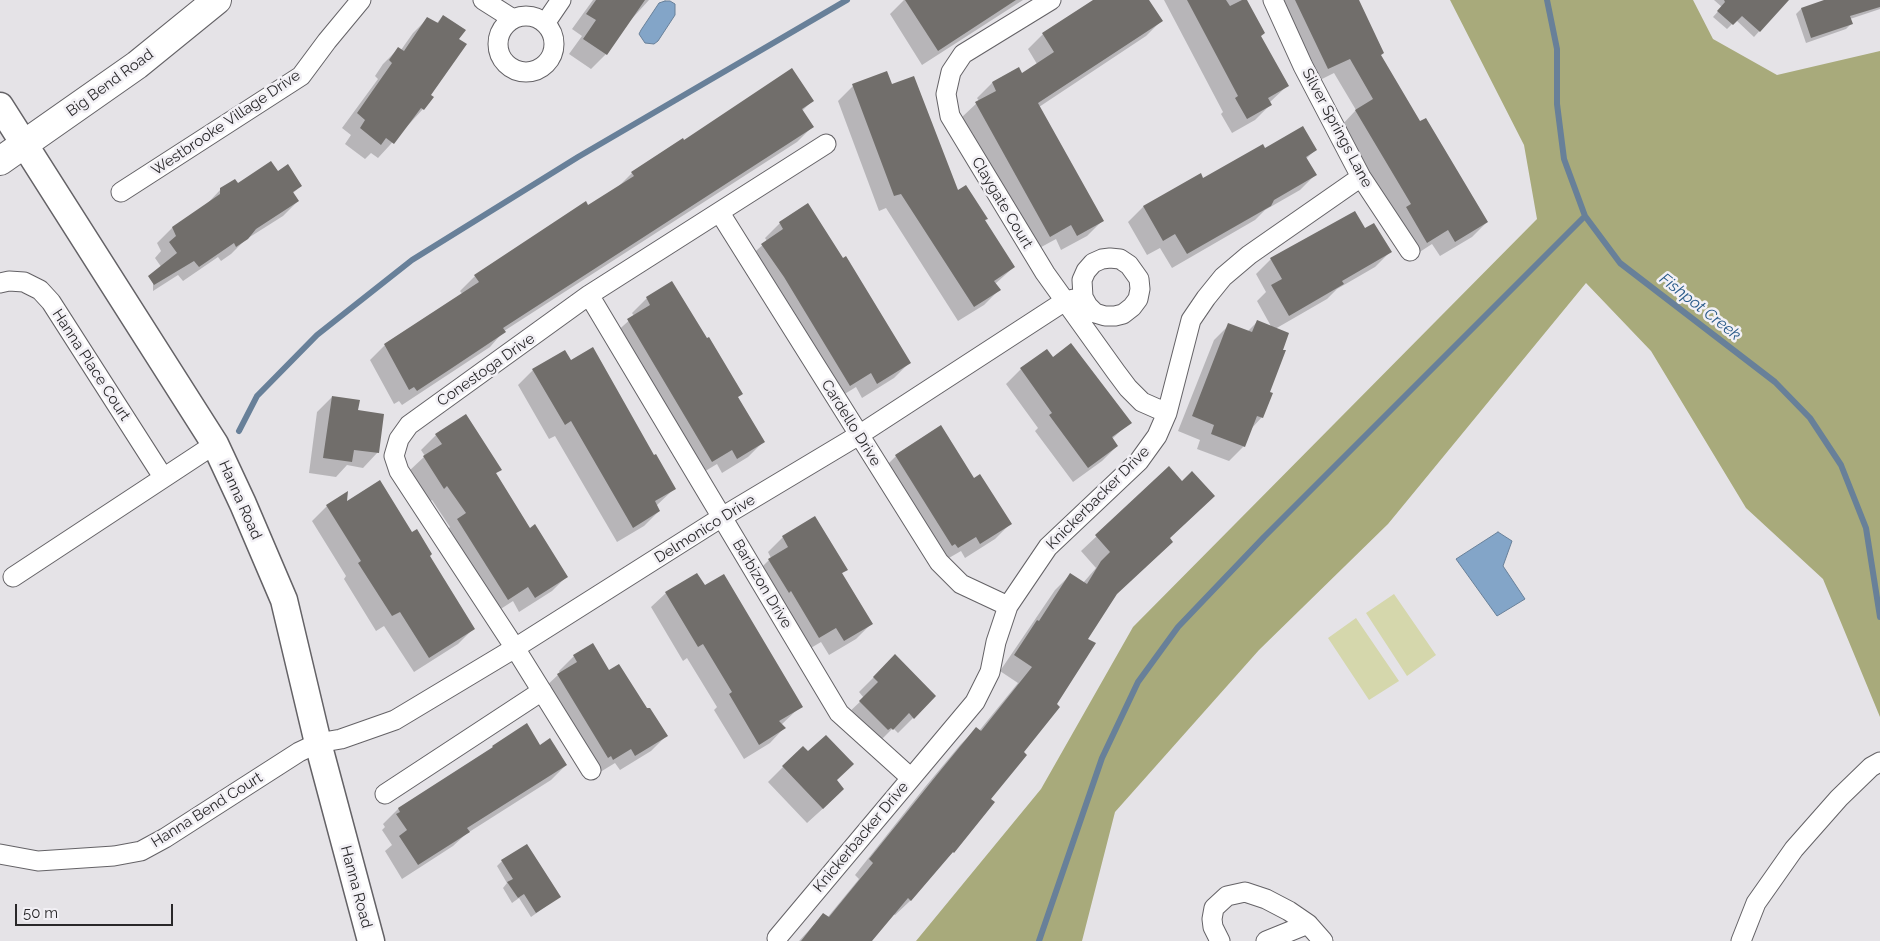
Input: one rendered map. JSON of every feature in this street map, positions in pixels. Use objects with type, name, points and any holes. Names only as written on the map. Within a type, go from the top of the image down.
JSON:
[{"type":"main road","name":"Big Bend Road","points":[[0,161],[26,145],[137,65],[217,0]]},
{"type":"street","name":"Westbrooke Village Drive","points":[[121,192],[300,76],[326,41],[361,0]]},
{"type":"street","points":[[483,0],[513,19]]},
{"type":"street","points":[[546,22],[561,0]]},
{"type":"street","name":"Claygate Court","points":[[1051,0],[963,54],[951,72],[946,94],[950,116],[1045,273],[1074,299],[1128,388],[1142,402],[1167,413]]},
{"type":"street","name":"Silver Springs Lane","points":[[1273,0],[1303,66],[1361,177],[1410,252]]},
{"type":"street","points":[[528,15],[537,17],[546,22],[552,30],[555,39],[555,50],[546,65],[538,70],[521,72],[512,69],[505,63],[498,47],[498,37],[502,28],[513,19],[518,16],[528,15]]},
{"type":"street","name":"Hanna Road","points":[[0,106],[215,444],[284,600],[318,743],[370,941]]},
{"type":"street","name":"Conestoga Drive","points":[[591,770],[515,648],[399,470],[394,456],[399,439],[408,425],[496,364],[589,295],[826,144]]},
{"type":"street","name":"Knickerbacker Drive","points":[[777,938],[975,702],[990,672],[996,642],[1008,606],[1048,547],[1139,461],[1157,436],[1167,413],[1191,320],[1206,298],[1224,277],[1249,254],[1361,177]]},
{"type":"street","name":"Cardello Drive","points":[[720,213],[939,562],[961,584],[1008,606]]},
{"type":"street","name":"Hanna Place Court","points":[[0,283],[9,281],[24,282],[40,290],[50,302],[163,478]]},
{"type":"street","name":"Barbizon Drive","points":[[589,295],[839,713],[911,778]]},
{"type":"street","name":"Delmonico Drive","points":[[318,743],[341,739],[395,720],[515,648],[722,517],[859,435],[1074,299]]},
{"type":"street","points":[[13,577],[215,444]]},
{"type":"street","points":[[385,794],[542,691]]},
{"type":"street","name":"Hanna Bend Court","points":[[0,854],[38,861],[114,856],[141,851],[165,838],[298,752],[318,743]]},
{"type":"street","points":[[1741,941],[1756,903],[1794,849],[1839,798],[1880,762]]},
{"type":"street","points":[[1220,941],[1213,927],[1214,908],[1227,896],[1245,892],[1276,903],[1289,910],[1308,924],[1323,941]]},
{"type":"street","points":[[1266,941],[1308,924]]},
{"type":"green space","points":[[1450,0],[1693,0],[1713,39],[1777,75],[1880,51],[1880,717],[1823,579],[1746,508],[1651,351],[1586,283],[1388,524],[1259,650],[1115,812],[1082,941],[916,941],[1041,789],[1133,627],[1537,219],[1524,145]]},
{"type":"green space","points":[[1394,594],[1436,655],[1407,676],[1366,613]]},
{"type":"green space","points":[[1356,618],[1399,681],[1369,700],[1328,638]]},
{"type":"water","points":[[665,1],[675,4],[675,15],[658,41],[654,44],[645,43],[639,34],[659,3]]},
{"type":"water","points":[[1498,532],[1512,541],[1503,566],[1525,599],[1497,616],[1456,559]]},
{"type":"building","points":[[596,0],[645,0],[607,55],[583,39],[596,20],[586,14]]},
{"type":"building","points":[[905,0],[1016,0],[938,51]]},
{"type":"building","points":[[1093,0],[1149,0],[1163,21],[1038,103],[1104,221],[1077,236],[1071,225],[1050,237],[975,102],[996,91],[992,82],[1019,67],[1022,73],[1054,52],[1042,33]]},
{"type":"building","points":[[1187,0],[1226,0],[1230,6],[1242,0],[1247,0],[1265,33],[1261,36],[1289,86],[1268,98],[1272,105],[1247,119],[1235,98],[1238,96]]},
{"type":"building","points":[[1295,0],[1359,0],[1384,53],[1381,55],[1420,121],[1426,118],[1488,222],[1455,242],[1448,230],[1427,243],[1406,207],[1411,204],[1355,110],[1373,99],[1350,59],[1328,69]]},
{"type":"building","points":[[1724,0],[1789,0],[1760,32],[1742,16],[1733,25],[1717,11],[1725,2]]},
{"type":"building","points":[[1824,0],[1880,0],[1880,7],[1850,16],[1853,24],[1811,38],[1801,8]]},
{"type":"building","points":[[443,15],[466,30],[459,39],[467,44],[431,95],[434,97],[424,110],[421,108],[394,144],[386,138],[381,145],[360,128],[365,120],[357,113],[392,63],[389,60],[398,47],[404,51],[427,17],[438,23]]},
{"type":"building","points":[[792,68],[814,101],[802,109],[814,127],[503,328],[506,332],[417,391],[414,387],[409,390],[384,344],[479,282],[474,275],[586,201],[588,205],[634,176],[631,172],[683,138],[684,140]]},
{"type":"building","points":[[887,71],[892,84],[914,76],[958,190],[966,185],[988,219],[985,220],[1015,267],[994,281],[1001,290],[974,307],[901,194],[894,196],[852,84]]},
{"type":"building","points":[[1303,126],[1317,150],[1306,157],[1317,175],[1274,200],[1271,206],[1187,254],[1175,234],[1163,241],[1143,206],[1201,173],[1203,178],[1263,144],[1265,148]]},
{"type":"building","points":[[271,161],[278,171],[288,164],[302,186],[293,192],[299,201],[256,229],[248,239],[236,247],[234,243],[199,267],[194,261],[154,285],[148,276],[177,253],[169,242],[176,236],[172,227],[220,194],[220,188],[235,179],[238,183]]},
{"type":"building","points":[[808,203],[843,258],[846,256],[911,363],[877,384],[871,373],[850,386],[784,277],[761,244],[783,229],[779,222]]},
{"type":"building","points":[[1355,211],[1365,228],[1374,223],[1392,252],[1342,281],[1344,284],[1289,316],[1271,285],[1282,279],[1270,258]]},
{"type":"building","points":[[672,281],[707,338],[709,337],[743,394],[738,397],[765,442],[737,459],[732,450],[712,462],[627,319],[650,305],[646,297]]},
{"type":"building","points":[[1257,320],[1289,333],[1283,350],[1286,350],[1270,392],[1273,393],[1263,418],[1257,416],[1245,447],[1211,434],[1214,425],[1192,416],[1228,323],[1252,332]]},
{"type":"building","points":[[1071,343],[1132,423],[1112,437],[1118,446],[1088,468],[1049,415],[1052,413],[1020,368],[1047,349],[1053,357]]},
{"type":"building","points":[[593,347],[654,455],[656,454],[676,489],[655,501],[660,511],[633,528],[571,421],[565,425],[532,369],[565,350],[571,360]]},
{"type":"building","points":[[332,396],[360,400],[358,410],[384,414],[379,453],[354,450],[352,462],[323,458]]},
{"type":"building","points":[[466,414],[502,470],[496,473],[530,528],[535,524],[568,577],[535,598],[528,587],[508,600],[457,519],[466,513],[447,486],[444,489],[423,456],[442,444],[435,434]]},
{"type":"building","points":[[941,425],[974,478],[980,474],[1012,524],[980,544],[976,537],[958,548],[955,544],[952,546],[895,455]]},
{"type":"building","points":[[1169,466],[1182,481],[1192,471],[1215,496],[1170,538],[1173,542],[1117,594],[1088,639],[1096,643],[1057,704],[1060,707],[1024,752],[1027,755],[991,799],[995,802],[954,853],[911,901],[908,898],[872,941],[801,941],[823,913],[829,917],[873,863],[869,859],[940,771],[976,727],[981,731],[1032,667],[1014,655],[1070,573],[1087,584],[1101,561],[1110,552],[1095,535]]},
{"type":"building","points":[[380,480],[412,532],[417,529],[432,554],[430,556],[475,629],[429,658],[400,612],[392,616],[358,563],[361,561],[326,505],[348,491],[347,501]]},
{"type":"building","points":[[815,516],[848,570],[842,573],[873,624],[844,641],[836,628],[819,638],[791,591],[789,593],[768,559],[788,547],[782,536]]},
{"type":"building","points":[[697,573],[705,585],[724,574],[803,707],[779,721],[786,728],[759,745],[729,694],[732,692],[703,644],[698,647],[665,592]]},
{"type":"building","points":[[593,643],[609,670],[619,664],[647,708],[650,708],[668,736],[635,756],[631,749],[613,760],[611,756],[608,758],[557,674],[577,662],[573,655]]},
{"type":"building","points":[[895,654],[936,696],[914,719],[909,713],[893,730],[891,728],[888,730],[859,701],[878,682],[873,677]]},
{"type":"building","points":[[527,723],[540,745],[550,738],[567,765],[467,828],[470,832],[418,865],[399,836],[407,830],[396,814],[400,812],[398,808]]},
{"type":"building","points":[[826,735],[854,764],[837,780],[844,789],[823,809],[782,766],[803,746],[808,751]]},
{"type":"building","points":[[527,844],[561,897],[536,913],[524,894],[518,898],[507,882],[513,879],[501,860]]},
{"type":"waterway","points":[[239,431],[257,396],[317,335],[412,260],[578,157],[847,0]]},
{"type":"waterway","name":"Fishpot Creek","points":[[1547,0],[1557,49],[1557,104],[1564,159],[1585,216],[1620,263],[1775,382],[1810,418],[1841,465],[1866,528],[1880,617]]},
{"type":"waterway","points":[[1039,941],[1102,758],[1138,682],[1178,627],[1264,537],[1585,216]]}]
